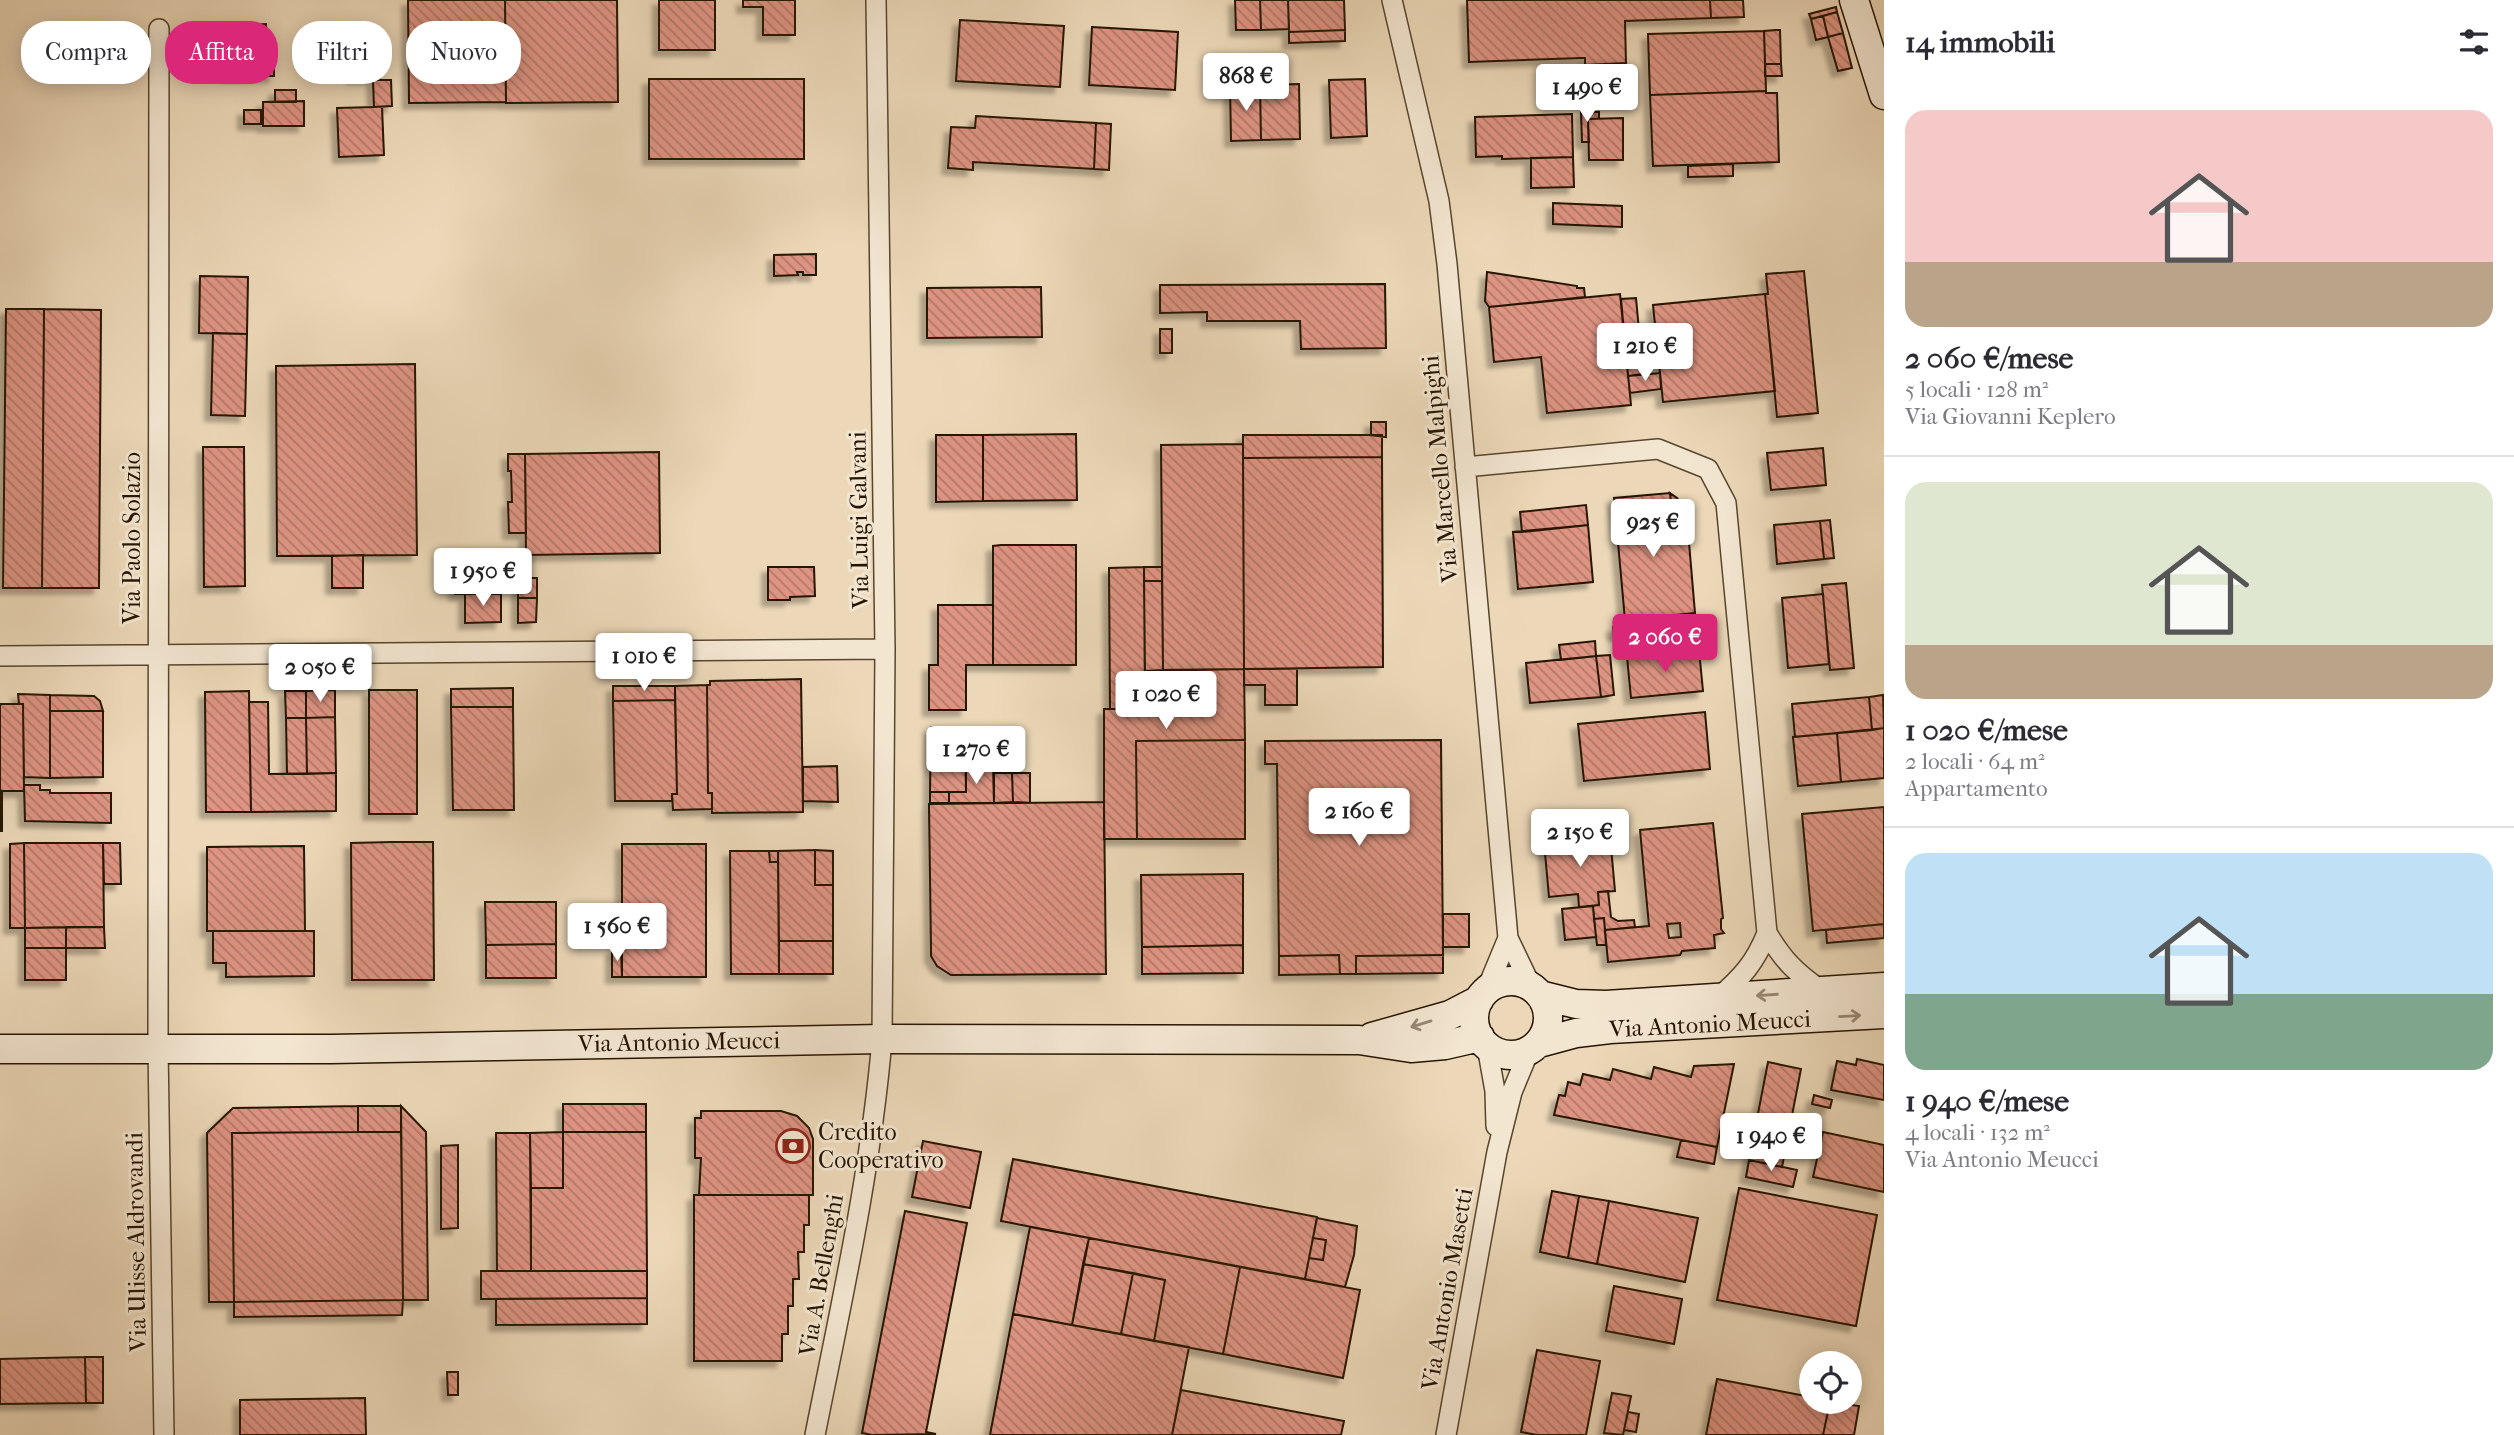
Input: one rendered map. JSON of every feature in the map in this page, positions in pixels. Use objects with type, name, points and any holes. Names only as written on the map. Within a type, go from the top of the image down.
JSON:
[{"type":"street","name":"Via Luigi Galvani","points":[[876,0],[885,649],[882,1040]]},
{"type":"street","name":"Via Marcello Malpighi","points":[[1392,0],[1439,201],[1447,264],[1508,938],[1536,991]]},
{"type":"street","points":[[1854,0],[1884,95]]},
{"type":"street","name":"Via Paolo Solazio","points":[[158,1048],[156,656],[159,29]]},
{"type":"street","points":[[1465,467],[1658,449],[1708,469],[1726,503],[1767,933],[1783,959],[1822,991]]},
{"type":"street","points":[[0,656],[885,649]]},
{"type":"street","points":[[1718,998],[1757,958],[1767,933]]},
{"type":"street","name":"Via Marcello Malpighi","points":[[1483,996],[1508,938]]},
{"type":"street","points":[[1511,981],[1536,991],[1545,1004],[1548,1025],[1534,1047],[1507,1055],[1484,1042],[1475,1016],[1483,996],[1500,983],[1511,981]]},
{"type":"street","name":"Via Antonio Meucci","points":[[1536,991],[1576,1004],[1606,1006],[1884,987]]},
{"type":"street","name":"Via Antonio Meucci","points":[[1359,1040],[1450,1015],[1483,996]]},
{"type":"street","name":"Via Antonio Meucci","points":[[1534,1047],[1576,1033],[1610,1029],[1884,1014]]},
{"type":"street","name":"Via Antonio Meucci","points":[[0,1049],[331,1049],[882,1040],[1359,1040],[1411,1048],[1484,1042]]},
{"type":"street","name":"Via A. Bellenghi","points":[[816,1435],[852,1251],[879,1080],[882,1040]]},
{"type":"street","name":"Via Antonio Masetti","points":[[1484,1042],[1495,1091],[1497,1152]]},
{"type":"street","name":"Via Antonio Masetti","points":[[1446,1435],[1497,1152],[1512,1092],[1534,1047]]},
{"type":"street","name":"Via Ulisse Aldrovandi","points":[[158,1048],[164,1435]]},
{"type":"building","points":[[408,0],[505,0],[505,21],[408,21]]},
{"type":"building","points":[[505,0],[617,0],[618,102],[506,103],[506,84],[521,84],[521,21],[505,21]]},
{"type":"building","points":[[659,0],[715,0],[715,50],[659,50]]},
{"type":"building","points":[[743,0],[795,0],[795,35],[763,35],[763,7],[743,7]]},
{"type":"building","points":[[1235,0],[1260,0],[1261,30],[1236,30]]},
{"type":"building","points":[[1260,0],[1288,0],[1289,29],[1261,30]]},
{"type":"building","points":[[1288,0],[1344,0],[1345,30],[1289,32]]},
{"type":"building","points":[[1467,0],[1710,0],[1711,18],[1625,21],[1626,63],[1585,65],[1585,58],[1469,62]]},
{"type":"building","points":[[1710,0],[1743,0],[1744,17],[1711,18]]},
{"type":"building","points":[[1836,7],[1837,12],[1811,19],[1809,14]]},
{"type":"building","points":[[1837,12],[1843,33],[1828,37],[1823,16]]},
{"type":"building","points":[[1823,16],[1828,37],[1816,40],[1811,19]]},
{"type":"building","points":[[960,20],[1064,26],[1060,87],[956,81]]},
{"type":"building","points":[[1092,27],[1178,32],[1175,90],[1089,85]]},
{"type":"building","points":[[1345,30],[1345,41],[1289,43],[1289,32]]},
{"type":"building","points":[[1780,30],[1781,64],[1765,64],[1764,31]]},
{"type":"building","points":[[1764,31],[1766,91],[1650,95],[1648,34]]},
{"type":"building","points":[[1843,33],[1852,68],[1838,71],[1828,37]]},
{"type":"building","points":[[1765,64],[1781,64],[1782,76],[1765,76]]},
{"type":"building","points":[[649,79],[804,79],[804,159],[649,159]]},
{"type":"building","points":[[1365,79],[1367,136],[1331,138],[1329,80]]},
{"type":"building","points":[[373,84],[391,84],[392,106],[374,107]]},
{"type":"building","points":[[409,84],[506,84],[506,102],[409,103]]},
{"type":"building","points":[[1299,84],[1300,139],[1261,140],[1260,85]]},
{"type":"building","points":[[1260,85],[1261,140],[1231,141],[1230,86]]},
{"type":"building","points":[[275,90],[296,90],[296,102],[275,102]]},
{"type":"building","points":[[1766,91],[1777,93],[1779,162],[1653,166],[1650,95]]},
{"type":"building","points":[[304,101],[304,126],[263,126],[263,102]]},
{"type":"building","points":[[382,107],[384,155],[339,157],[337,108]]},
{"type":"building","points":[[244,110],[261,110],[261,124],[244,124]]},
{"type":"building","points":[[1581,112],[1599,112],[1599,119],[1588,119],[1589,142],[1582,142]]},
{"type":"building","points":[[1572,114],[1573,157],[1476,157],[1475,117]]},
{"type":"building","points":[[976,116],[1096,123],[1094,169],[973,162],[973,170],[948,168],[951,127],[975,128]]},
{"type":"building","points":[[1623,118],[1623,160],[1589,160],[1588,119]]},
{"type":"building","points":[[1096,123],[1111,124],[1109,170],[1094,169]]},
{"type":"building","points":[[1573,157],[1574,187],[1531,188],[1531,158]]},
{"type":"building","points":[[1733,164],[1733,176],[1688,177],[1688,166]]},
{"type":"building","points":[[1553,203],[1622,206],[1622,227],[1553,224]]},
{"type":"building","points":[[816,254],[816,275],[797,272],[798,275],[774,276],[774,255]]},
{"type":"building","points":[[1804,271],[1818,413],[1777,417],[1765,294],[1768,294],[1766,274]]},
{"type":"building","points":[[1487,272],[1577,286],[1584,288],[1585,297],[1489,307],[1485,301]]},
{"type":"building","points":[[200,276],[248,277],[247,334],[199,333]]},
{"type":"building","points":[[1385,284],[1386,348],[1301,349],[1300,321],[1207,321],[1207,312],[1160,313],[1160,285]]},
{"type":"building","points":[[1041,287],[1042,337],[927,338],[927,288]]},
{"type":"building","points":[[1620,294],[1631,405],[1547,413],[1541,357],[1494,362],[1489,307]]},
{"type":"building","points":[[1765,294],[1775,391],[1663,402],[1653,305]]},
{"type":"building","points":[[1636,298],[1643,374],[1628,376],[1621,299]]},
{"type":"building","points":[[6,309],[44,309],[42,588],[3,588]]},
{"type":"building","points":[[44,309],[101,310],[99,588],[42,588]]},
{"type":"building","points":[[1160,329],[1172,329],[1172,353],[1160,353]]},
{"type":"building","points":[[213,333],[247,334],[245,416],[211,415]]},
{"type":"building","points":[[415,364],[417,555],[277,556],[276,366]]},
{"type":"building","points":[[1660,373],[1661,389],[1630,393],[1628,376]]},
{"type":"building","points":[[1371,422],[1386,422],[1386,437],[1371,435]]},
{"type":"building","points":[[1076,434],[1077,500],[983,501],[983,435]]},
{"type":"building","points":[[936,435],[983,435],[983,501],[936,502]]},
{"type":"building","points":[[1243,435],[1382,435],[1382,457],[1243,458]]},
{"type":"building","points":[[1243,444],[1244,669],[1163,670],[1161,445]]},
{"type":"building","points":[[203,447],[244,447],[245,586],[204,587]]},
{"type":"building","points":[[1823,448],[1826,485],[1771,490],[1767,453]]},
{"type":"building","points":[[659,452],[660,553],[526,555],[525,454]]},
{"type":"building","points":[[508,454],[525,454],[526,533],[509,533],[508,502],[512,502]]},
{"type":"building","points":[[1382,457],[1383,667],[1244,669],[1243,458]]},
{"type":"building","points":[[1670,493],[1674,533],[1688,531],[1695,613],[1625,620],[1614,498]]},
{"type":"building","points":[[1670,493],[1686,511],[1688,531],[1674,533]]},
{"type":"building","points":[[1586,505],[1588,525],[1522,532],[1520,512]]},
{"type":"building","points":[[1830,520],[1834,558],[1824,559],[1820,521]]},
{"type":"building","points":[[1820,521],[1824,559],[1777,564],[1774,525]]},
{"type":"building","points":[[1588,525],[1593,582],[1518,589],[1513,532]]},
{"type":"building","points":[[1076,545],[1076,665],[993,665],[993,546]]},
{"type":"building","points":[[363,555],[363,588],[332,588],[332,556]]},
{"type":"building","points":[[768,567],[814,567],[815,596],[768,600]]},
{"type":"building","points":[[1144,567],[1162,567],[1162,581],[1144,581]]},
{"type":"building","points":[[1144,567],[1145,709],[1110,709],[1109,568]]},
{"type":"building","points":[[518,578],[537,578],[537,598],[518,598]]},
{"type":"building","points":[[494,579],[494,594],[465,594],[465,580]]},
{"type":"building","points":[[455,580],[465,580],[465,594],[455,594]]},
{"type":"building","points":[[1144,581],[1162,581],[1163,670],[1145,671]]},
{"type":"building","points":[[1846,583],[1854,668],[1830,670],[1822,585]]},
{"type":"building","points":[[465,594],[501,594],[501,622],[465,623]]},
{"type":"building","points":[[1823,594],[1829,664],[1788,668],[1782,598]]},
{"type":"building","points":[[518,598],[537,598],[536,622],[518,623]]},
{"type":"building","points":[[938,605],[993,605],[993,665],[966,665],[966,710],[929,710],[929,665],[938,665]]},
{"type":"building","points":[[1638,624],[1639,633],[1614,635],[1613,627]]},
{"type":"building","points":[[1595,641],[1596,656],[1561,660],[1559,645]]},
{"type":"building","points":[[1699,650],[1703,691],[1631,698],[1627,657]]},
{"type":"building","points":[[1610,655],[1614,695],[1601,697],[1596,656]]},
{"type":"building","points":[[1596,656],[1601,697],[1530,703],[1526,663]]},
{"type":"building","points":[[1244,669],[1245,740],[1136,741],[1137,839],[1104,839],[1104,709],[1145,709],[1145,671]]},
{"type":"building","points":[[1244,669],[1297,669],[1297,705],[1265,705],[1265,685],[1244,685]]},
{"type":"building","points":[[801,679],[803,812],[712,813],[712,793],[708,793],[707,685],[710,685],[710,681]]},
{"type":"building","points":[[707,685],[708,793],[712,793],[712,809],[673,810],[672,794],[677,794],[675,686]]},
{"type":"building","points":[[613,686],[675,686],[675,700],[613,701]]},
{"type":"building","points":[[513,688],[513,707],[451,707],[451,689]]},
{"type":"building","points":[[335,690],[335,717],[306,718],[306,691]]},
{"type":"building","points":[[369,690],[417,690],[417,814],[369,814]]},
{"type":"building","points":[[249,691],[251,812],[206,812],[205,692]]},
{"type":"building","points":[[285,691],[306,691],[306,718],[286,718]]},
{"type":"building","points":[[18,694],[50,695],[50,778],[24,777],[23,704],[19,704]]},
{"type":"building","points":[[50,695],[94,696],[100,701],[103,711],[50,711]]},
{"type":"building","points":[[1883,695],[1884,728],[1872,730],[1869,697]]},
{"type":"building","points":[[1869,697],[1872,730],[1795,737],[1792,704]]},
{"type":"building","points":[[675,700],[677,794],[672,794],[672,801],[615,801],[613,701]]},
{"type":"building","points":[[249,702],[268,702],[269,774],[336,773],[336,811],[251,812]]},
{"type":"building","points":[[0,704],[23,704],[24,791],[0,791]]},
{"type":"building","points":[[451,707],[513,707],[514,810],[453,810]]},
{"type":"building","points":[[50,711],[103,711],[103,777],[50,778]]},
{"type":"building","points":[[1705,712],[1710,769],[1584,781],[1578,724]]},
{"type":"building","points":[[335,717],[336,773],[307,774],[306,718]]},
{"type":"building","points":[[286,718],[306,718],[307,774],[287,774]]},
{"type":"building","points":[[931,727],[965,727],[966,792],[930,792]]},
{"type":"building","points":[[1884,728],[1884,778],[1841,782],[1837,733]]},
{"type":"building","points":[[1837,733],[1841,782],[1798,786],[1793,737]]},
{"type":"building","points":[[1245,740],[1245,839],[1137,839],[1136,741]]},
{"type":"building","points":[[1441,740],[1443,955],[1356,956],[1356,974],[1340,974],[1339,955],[1279,956],[1277,764],[1265,764],[1265,741]]},
{"type":"building","points":[[966,765],[993,765],[994,803],[949,803],[949,792],[966,792]]},
{"type":"building","points":[[837,766],[838,802],[803,801],[803,767]]},
{"type":"building","points":[[994,773],[1012,773],[1013,802],[994,803]]},
{"type":"building","points":[[1012,773],[1030,773],[1030,803],[1013,802]]},
{"type":"building","points":[[24,785],[40,785],[40,790],[50,790],[50,793],[111,793],[111,823],[25,821]]},
{"type":"building","points":[[2,791],[2,831],[0,831]]},
{"type":"building","points":[[930,792],[949,792],[949,803],[930,803]]},
{"type":"building","points":[[1104,802],[1106,974],[951,975],[937,966],[931,956],[929,804]]},
{"type":"building","points":[[1884,807],[1884,924],[1813,931],[1802,814]]},
{"type":"building","points":[[1713,823],[1723,918],[1721,929],[1724,933],[1714,935],[1715,948],[1682,951],[1680,955],[1608,962],[1605,930],[1649,926],[1640,830]],"holes":[[[1680,923],[1681,937],[1669,938],[1667,924]]]},
{"type":"building","points":[[1610,836],[1615,891],[1598,892],[1599,905],[1579,907],[1578,894],[1549,897],[1544,842]]},
{"type":"building","points":[[433,842],[434,980],[352,980],[351,843]]},
{"type":"building","points":[[24,843],[25,928],[10,928],[10,844]]},
{"type":"building","points":[[24,843],[103,843],[104,927],[25,928]]},
{"type":"building","points":[[103,843],[120,843],[121,884],[104,884]]},
{"type":"building","points":[[622,844],[706,844],[706,977],[622,977]]},
{"type":"building","points":[[304,846],[305,931],[207,931],[207,847]]},
{"type":"building","points":[[815,850],[833,851],[833,885],[815,885]]},
{"type":"building","points":[[815,850],[815,885],[833,885],[833,941],[779,941],[778,851]]},
{"type":"building","points":[[730,851],[769,851],[770,862],[778,862],[779,974],[731,974]]},
{"type":"building","points":[[769,851],[778,851],[778,862],[770,862]]},
{"type":"building","points":[[1243,874],[1243,945],[1142,947],[1141,875]]},
{"type":"building","points":[[1608,891],[1611,917],[1618,921],[1634,920],[1635,927],[1605,930],[1604,918],[1594,919],[1593,906],[1599,905],[1598,892]]},
{"type":"building","points":[[485,902],[556,902],[556,944],[486,945]]},
{"type":"building","points":[[1593,906],[1596,937],[1565,940],[1562,909]]},
{"type":"building","points":[[1443,914],[1469,914],[1469,947],[1443,947]]},
{"type":"building","points":[[1604,918],[1606,945],[1597,945],[1594,919]]},
{"type":"building","points":[[1884,924],[1884,938],[1827,943],[1826,930]]},
{"type":"building","points":[[66,927],[66,948],[25,948],[25,928]]},
{"type":"building","points":[[66,927],[104,927],[105,948],[66,948]]},
{"type":"building","points":[[213,931],[314,931],[314,976],[226,977],[226,963],[213,963]]},
{"type":"building","points":[[779,941],[833,941],[833,974],[779,974]]},
{"type":"building","points":[[556,944],[556,978],[486,978],[486,945]]},
{"type":"building","points":[[1243,945],[1243,973],[1142,974],[1142,947]]},
{"type":"building","points":[[25,948],[66,948],[66,980],[25,980]]},
{"type":"building","points":[[621,949],[622,977],[612,977],[612,950]]},
{"type":"building","points":[[1339,955],[1340,974],[1279,975],[1279,956]]},
{"type":"building","points":[[1443,955],[1443,973],[1356,974],[1356,956]]},
{"type":"building","points":[[1857,1059],[1884,1065],[1884,1100],[1831,1090],[1837,1061],[1856,1065]]},
{"type":"building","points":[[1768,1062],[1801,1069],[1782,1167],[1749,1160]]},
{"type":"building","points":[[1734,1064],[1717,1147],[1554,1115],[1559,1095],[1565,1096],[1568,1082],[1580,1085],[1583,1074],[1610,1080],[1613,1069],[1651,1079],[1654,1067],[1691,1077],[1694,1066]]},
{"type":"building","points":[[1814,1095],[1832,1100],[1830,1108],[1812,1104]]},
{"type":"building","points":[[563,1104],[646,1104],[646,1132],[563,1132]]},
{"type":"building","points":[[358,1106],[401,1106],[401,1132],[358,1132]]},
{"type":"building","points":[[358,1106],[358,1132],[232,1133],[234,1302],[209,1302],[207,1133],[233,1108]]},
{"type":"building","points":[[401,1106],[426,1132],[428,1300],[403,1300]]},
{"type":"building","points":[[701,1111],[781,1111],[797,1116],[809,1128],[813,1139],[813,1195],[699,1195],[701,1158],[695,1158],[695,1118],[701,1118]]},
{"type":"building","points":[[401,1132],[403,1300],[234,1302],[232,1133]]},
{"type":"building","points":[[563,1132],[563,1188],[531,1188],[530,1133]]},
{"type":"building","points":[[563,1132],[646,1132],[647,1271],[531,1271],[531,1188],[563,1188]]},
{"type":"building","points":[[1823,1132],[1884,1145],[1884,1192],[1813,1177]]},
{"type":"building","points":[[496,1133],[530,1133],[531,1271],[497,1271]]},
{"type":"building","points":[[1681,1140],[1717,1147],[1714,1164],[1677,1157]]},
{"type":"building","points":[[923,1141],[981,1152],[970,1208],[912,1197]]},
{"type":"building","points":[[458,1145],[458,1228],[441,1229],[441,1146]]},
{"type":"building","points":[[1013,1159],[1317,1217],[1305,1279],[1001,1221]]},
{"type":"building","points":[[1749,1160],[1797,1170],[1793,1187],[1746,1177]]},
{"type":"building","points":[[1739,1188],[1877,1215],[1856,1326],[1717,1300]]},
{"type":"building","points":[[1552,1191],[1579,1196],[1568,1258],[1540,1252]]},
{"type":"building","points":[[694,1195],[809,1195],[809,1225],[804,1225],[804,1252],[798,1252],[799,1279],[793,1279],[793,1306],[788,1306],[788,1334],[782,1334],[782,1361],[694,1361]]},
{"type":"building","points":[[1579,1196],[1609,1201],[1597,1264],[1568,1258]]},
{"type":"building","points":[[1609,1201],[1698,1218],[1685,1282],[1597,1264]]},
{"type":"building","points":[[905,1211],[967,1223],[926,1432],[936,1434],[872,1435],[862,1433]]},
{"type":"building","points":[[1317,1218],[1357,1226],[1354,1255],[1345,1287],[1305,1279],[1309,1258],[1323,1260],[1326,1240],[1313,1238]]},
{"type":"building","points":[[1030,1227],[1089,1238],[1072,1325],[1013,1314]]},
{"type":"building","points":[[1089,1238],[1240,1267],[1223,1354],[1154,1341],[1165,1280],[1083,1264]]},
{"type":"building","points":[[1313,1238],[1326,1240],[1323,1260],[1309,1258]]},
{"type":"building","points":[[1083,1264],[1133,1273],[1121,1334],[1072,1325]]},
{"type":"building","points":[[1240,1267],[1360,1290],[1343,1378],[1223,1354]]},
{"type":"building","points":[[481,1271],[647,1271],[647,1298],[481,1299]]},
{"type":"building","points":[[1133,1273],[1165,1280],[1154,1341],[1121,1334]]},
{"type":"building","points":[[1614,1286],[1682,1299],[1674,1344],[1606,1331]]},
{"type":"building","points":[[647,1298],[647,1324],[496,1325],[496,1299]]},
{"type":"building","points":[[403,1300],[402,1315],[234,1317],[234,1302]]},
{"type":"building","points":[[1013,1314],[1189,1347],[1172,1435],[990,1435]]},
{"type":"building","points":[[1537,1350],[1600,1361],[1586,1435],[1537,1435],[1521,1432]]},
{"type":"building","points":[[85,1357],[86,1403],[0,1404],[0,1359]]},
{"type":"building","points":[[85,1357],[103,1357],[103,1403],[86,1403]]},
{"type":"building","points":[[447,1372],[458,1372],[458,1395],[448,1395]]},
{"type":"building","points":[[1717,1379],[1799,1395],[1799,1414],[1827,1414],[1823,1435],[1706,1435]]},
{"type":"building","points":[[1181,1390],[1344,1421],[1341,1435],[1172,1435]]},
{"type":"building","points":[[1612,1393],[1631,1396],[1623,1435],[1604,1433]]},
{"type":"building","points":[[365,1398],[366,1435],[240,1435],[240,1400]]},
{"type":"building","points":[[1628,1412],[1639,1414],[1636,1432],[1624,1430]]},
{"type":"building","points":[[1827,1414],[1858,1414],[1854,1435],[1823,1435]]},
{"type":"place","name":"Credito Cooperativo","points":[[793,1146]]}]
